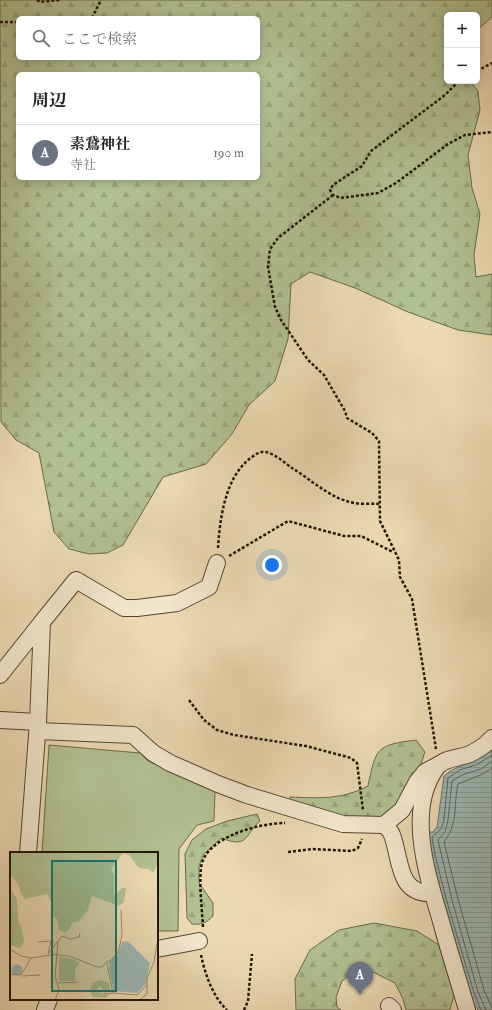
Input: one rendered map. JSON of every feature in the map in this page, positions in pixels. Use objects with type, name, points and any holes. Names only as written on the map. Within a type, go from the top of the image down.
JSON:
[{"type":"street","points":[[0,675],[76,580],[124,608],[144,607],[177,603],[209,587],[217,563]]},
{"type":"street","points":[[28,852],[38,726],[42,622]]},
{"type":"street","points":[[0,720],[38,726],[133,735],[152,754],[218,784],[343,824],[364,825],[384,825],[402,810],[417,782],[425,772],[438,765],[470,754],[487,744],[492,738]]},
{"type":"street","points":[[438,765],[426,787],[422,802],[422,850],[432,893],[467,1010]]},
{"type":"street","points":[[384,825],[392,833],[401,872],[408,884],[422,893],[432,893]]},
{"type":"street","points":[[158,949],[199,941]]},
{"type":"street","points":[[45,1010],[49,1000]]},
{"type":"path","points":[[38,0],[40,2],[60,0]]},
{"type":"path","points":[[93,16],[101,0]]},
{"type":"path","points":[[0,22],[16,22]]},
{"type":"path","points":[[480,69],[492,63]]},
{"type":"path","points":[[456,84],[445,95],[371,152],[362,166],[332,185],[330,190],[333,195],[342,198],[378,194],[396,183],[448,144],[465,135],[492,132]]},
{"type":"path","points":[[333,195],[278,238],[270,249],[268,268],[275,307],[281,320],[308,360],[324,375],[345,411],[347,418],[372,432],[379,441],[380,521],[399,560],[400,577],[412,599],[432,718],[438,765]]},
{"type":"path","points":[[217,563],[219,531],[228,491],[237,473],[248,460],[258,453],[266,452],[332,494],[350,502],[380,504]]},
{"type":"path","points":[[217,563],[288,521],[344,536],[361,536],[394,552]]},
{"type":"path","points":[[189,700],[204,720],[217,730],[234,735],[306,746],[351,758],[357,763],[364,825],[361,842],[358,848],[352,851],[313,849],[288,852]]},
{"type":"path","points":[[227,1010],[221,1004],[210,984],[203,964],[199,941],[203,929],[201,867],[206,856],[229,836],[242,830],[277,823],[292,824]]},
{"type":"path","points":[[244,1010],[248,1001],[252,954]]},
{"type":"green space","points":[[0,0],[492,0],[492,17],[480,27],[480,12],[444,12],[444,84],[472,84],[478,91],[480,110],[468,155],[472,188],[480,214],[474,255],[476,277],[492,274],[492,335],[458,330],[408,312],[355,288],[310,272],[291,284],[288,339],[275,381],[249,405],[232,434],[206,464],[163,477],[123,545],[107,553],[89,554],[69,549],[54,532],[39,453],[16,440],[1,422]]},
{"type":"green space","points":[[416,740],[425,752],[420,767],[398,806],[385,817],[348,819],[289,803],[290,797],[320,798],[339,796],[358,791],[368,786],[373,763],[380,751],[393,744]]},
{"type":"green space","points":[[49,745],[140,753],[148,761],[215,791],[214,821],[197,825],[179,849],[178,931],[158,931],[158,852],[42,852]]},
{"type":"green space","points":[[257,814],[260,821],[245,839],[237,842],[221,838],[203,855],[199,866],[199,883],[213,903],[213,916],[204,923],[192,924],[187,918],[185,854],[192,840],[206,829],[227,821]]},
{"type":"green space","points":[[374,923],[417,931],[439,945],[454,995],[450,1010],[406,1010],[403,999],[395,983],[369,970],[352,973],[342,981],[336,997],[337,1007],[341,1010],[296,1010],[295,979],[310,950],[339,930]]},
{"type":"water","points":[[492,749],[492,1010],[478,1010],[471,999],[466,986],[437,880],[427,832],[433,832],[437,827],[444,776],[455,768],[479,758]]},
{"type":"place","name":"素鵞神社","points":[[360,995]]}]
